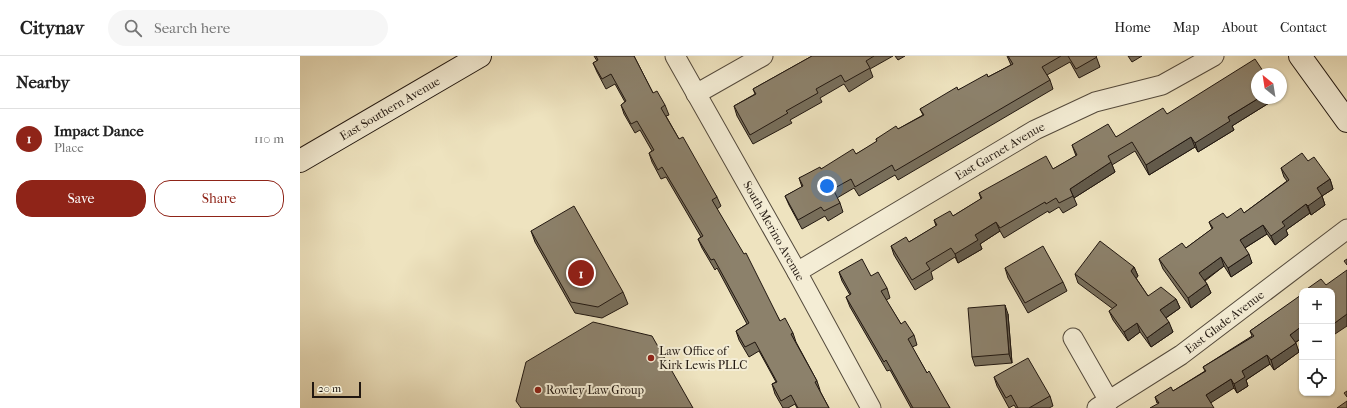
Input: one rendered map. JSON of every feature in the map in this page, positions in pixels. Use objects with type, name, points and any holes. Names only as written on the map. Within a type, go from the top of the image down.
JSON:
[{"type":"main road","name":"East Southern Avenue","points":[[300,161],[480,56]]},
{"type":"main road","points":[[1300,56],[1347,121]]},
{"type":"street","name":"South Merino Avenue","points":[[675,56],[797,272],[871,408]]},
{"type":"street","points":[[696,94],[763,56]]},
{"type":"street","name":"East Garnet Avenue","points":[[797,272],[1035,130],[1095,102],[1162,85],[1214,56]]},
{"type":"street","name":"East Glade Avenue","points":[[1103,405],[1181,355],[1347,229]]},
{"type":"street","points":[[1073,338],[1103,405]]},
{"type":"building","points":[[596,56],[634,56],[653,93],[657,91],[665,105],[661,108],[679,139],[683,137],[717,197],[712,200],[744,254],[746,253],[780,321],[785,318],[793,333],[791,334],[817,381],[815,382],[829,408],[798,408],[791,395],[781,401],[772,384],[777,382],[755,342],[745,347],[736,331],[749,323],[714,259],[711,260],[698,239],[703,236],[662,167],[658,170],[649,153],[654,150],[637,121],[631,124],[621,105],[626,101],[611,74],[602,79],[593,63],[598,60]]},
{"type":"building","points":[[812,56],[874,56],[866,61],[870,68],[845,82],[841,75],[816,89],[818,93],[786,111],[788,113],[750,135],[734,106],[756,94],[753,89]]},
{"type":"building","points":[[1008,56],[1061,56],[1042,67],[1050,80],[895,171],[892,165],[855,187],[851,179],[833,189],[840,203],[824,211],[821,207],[798,220],[785,196],[803,186],[799,178],[820,167],[821,169],[853,149],[856,154],[877,141],[876,139],[896,126],[898,129],[924,115],[920,109],[957,87],[958,90],[987,74],[988,77],[1013,64]]},
{"type":"building","points":[[1068,56],[1096,56],[1097,57],[1076,69]]},
{"type":"building","points":[[1255,59],[1261,68],[1251,68],[1251,103],[1228,117],[1230,121],[1195,143],[1191,137],[1146,165],[1132,142],[1108,156],[1111,162],[1070,189],[1073,196],[1059,203],[1056,198],[1046,204],[1045,202],[1000,228],[996,222],[975,235],[978,240],[955,254],[951,248],[926,263],[930,269],[912,280],[891,246],[906,237],[909,242],[937,225],[934,220],[950,211],[953,216],[982,198],[979,193],[1046,156],[1053,169],[1077,155],[1072,145],[1108,124],[1116,137],[1163,108],[1167,114]]},
{"type":"building","points":[[1302,153],[1308,161],[1314,157],[1330,179],[1317,188],[1322,196],[1308,206],[1306,204],[1282,222],[1285,226],[1271,236],[1263,225],[1240,240],[1249,254],[1228,268],[1221,257],[1199,273],[1207,284],[1188,298],[1159,259],[1182,243],[1186,248],[1213,228],[1209,222],[1223,213],[1227,218],[1241,208],[1244,213],[1289,180],[1281,168]]},
{"type":"building","points":[[574,206],[623,292],[598,307],[571,302],[531,231]]},
{"type":"building","points":[[1100,241],[1134,267],[1131,271],[1148,296],[1161,287],[1176,299],[1160,310],[1169,322],[1147,338],[1137,323],[1124,332],[1109,311],[1117,305],[1075,274]]},
{"type":"building","points":[[1043,246],[1063,282],[1025,303],[1005,268]]},
{"type":"building","points":[[862,259],[871,276],[878,272],[887,288],[881,291],[901,324],[905,321],[914,335],[908,339],[927,373],[929,371],[950,408],[913,408],[886,360],[884,362],[846,297],[851,294],[839,272]]},
{"type":"building","points":[[1347,270],[1347,314],[1335,323],[1335,288],[1308,288],[1321,279],[1326,285]]},
{"type":"building","points":[[1299,296],[1299,328],[1290,335],[1296,343],[1271,360],[1267,355],[1242,371],[1245,377],[1234,384],[1231,379],[1206,395],[1214,408],[1150,408],[1159,403],[1155,397],[1171,387],[1173,391],[1206,371],[1203,367],[1254,336],[1250,331]]},
{"type":"building","points":[[1005,305],[1009,354],[972,357],[968,308]]},
{"type":"building","points":[[593,322],[652,336],[693,408],[521,408],[516,401],[526,362]]},
{"type":"building","points":[[1028,358],[1050,396],[1029,408],[1018,408],[1011,395],[1006,398],[994,377]]},
{"type":"building","points":[[1347,401],[1347,408],[1337,408]]},
{"type":"place","name":"Impact Dance","points":[[581,273]]},
{"type":"place","name":"Law Office of Kirk Lewis PLLC","points":[[651,358]]},
{"type":"place","name":"Rowley Law Group","points":[[538,390]]}]
